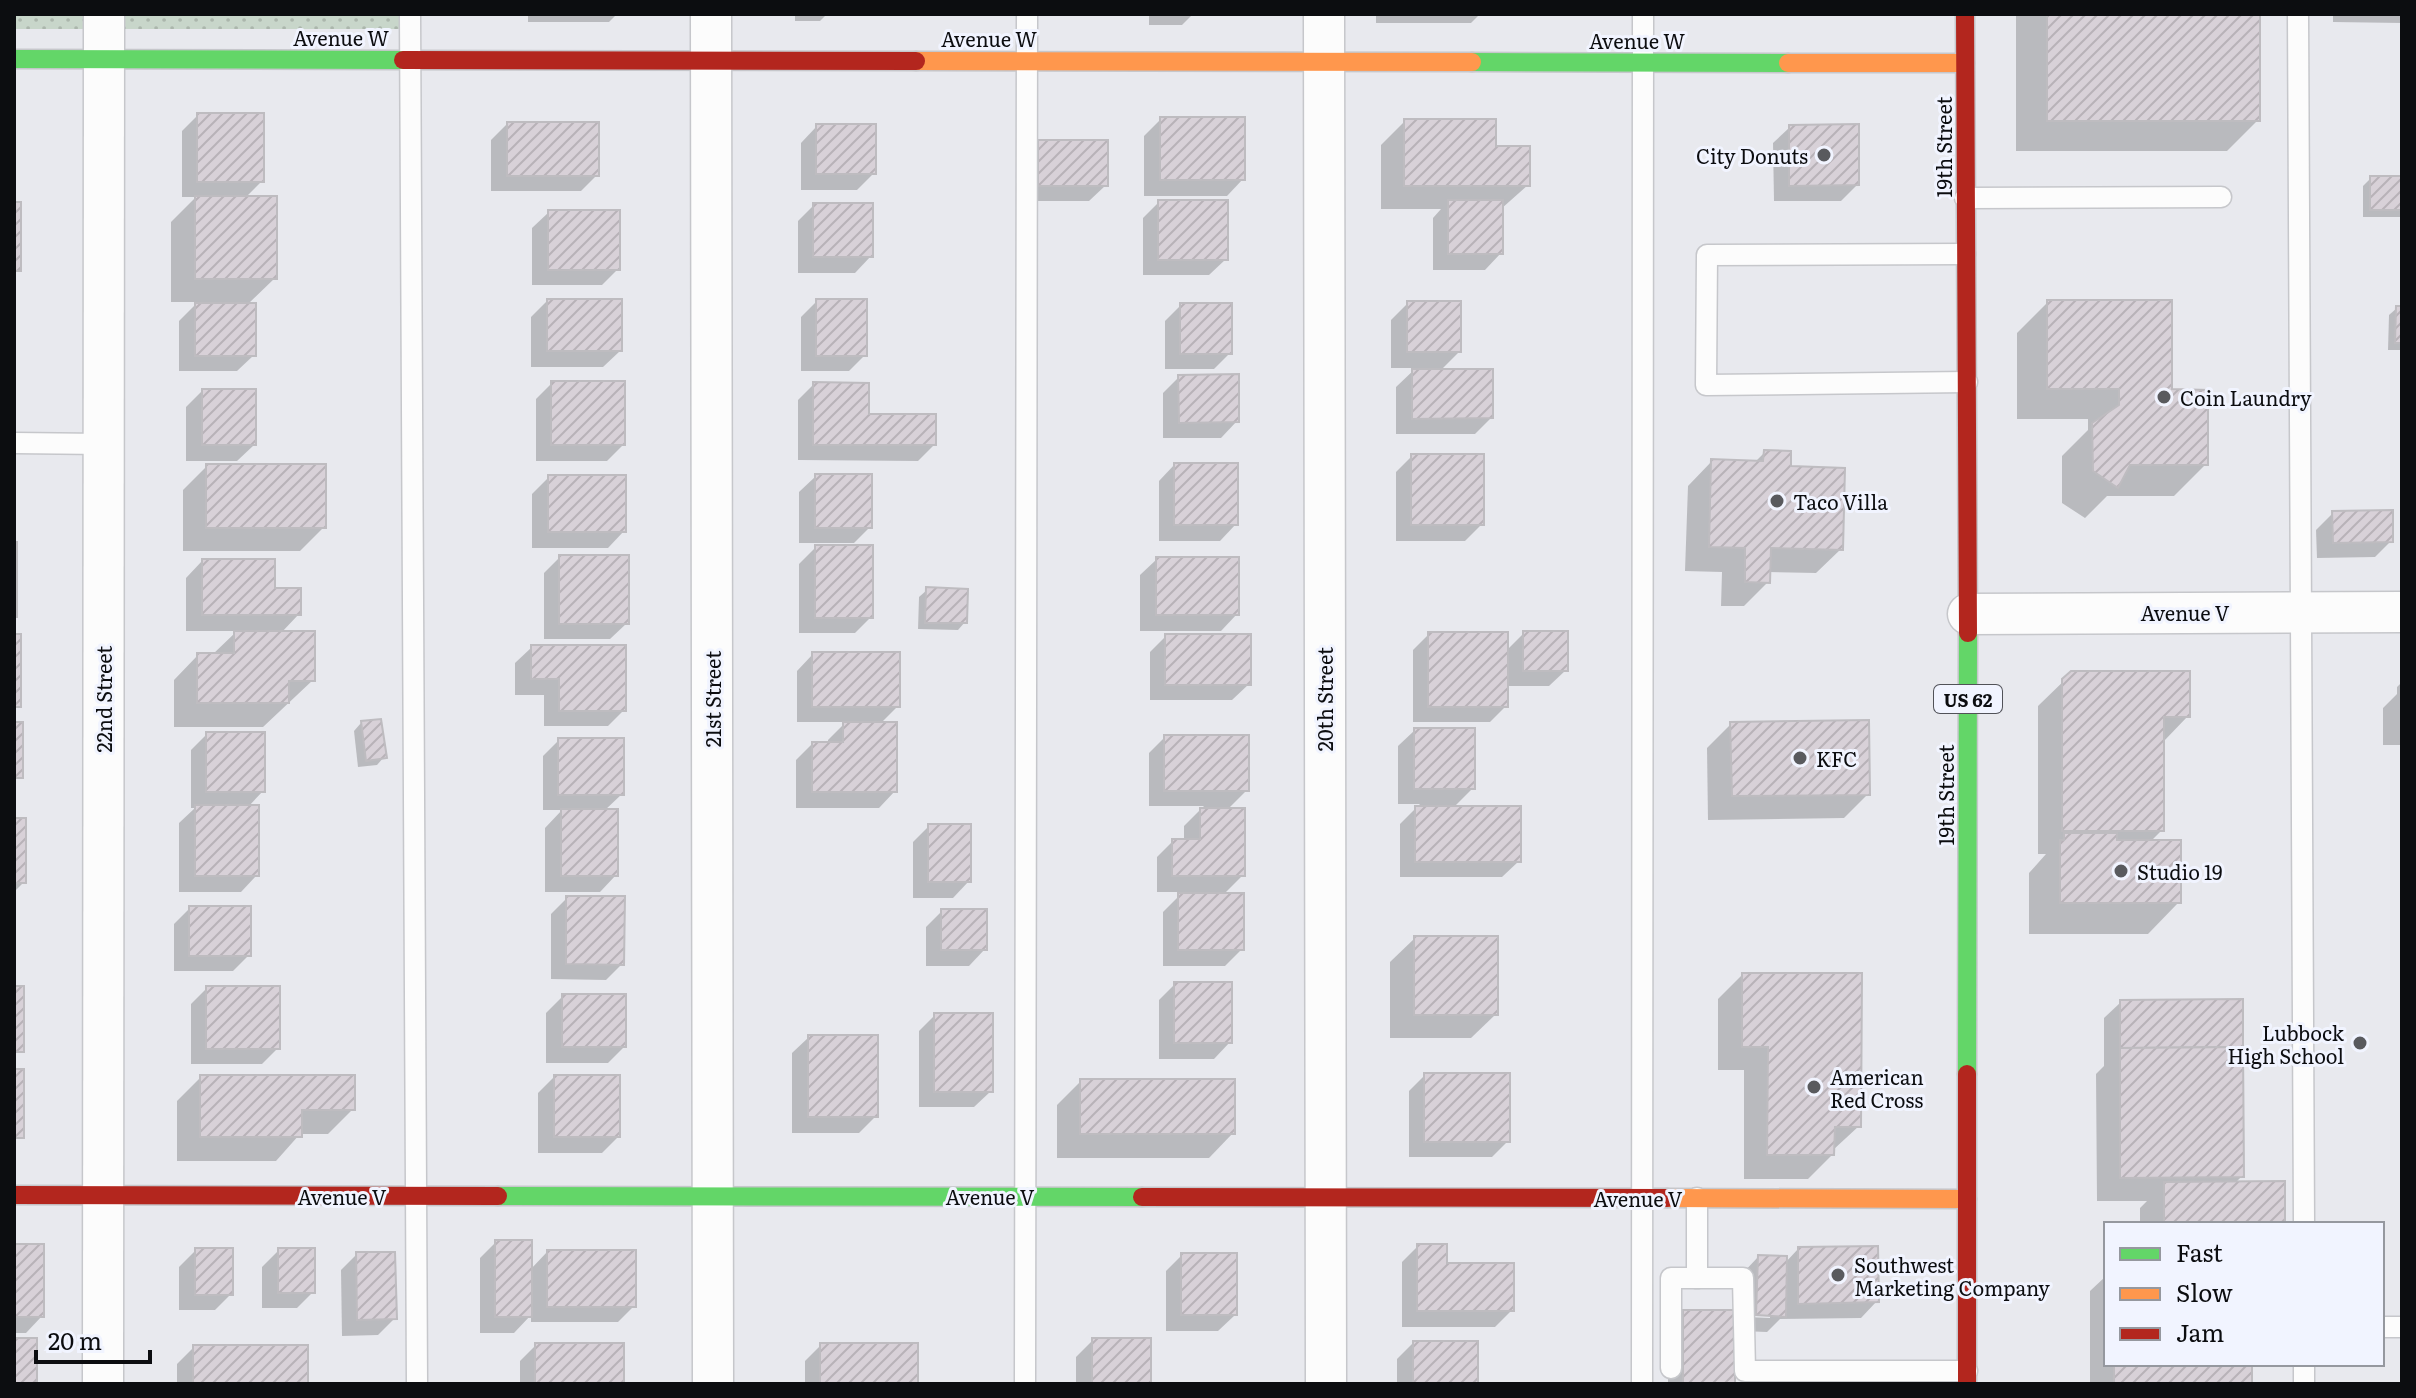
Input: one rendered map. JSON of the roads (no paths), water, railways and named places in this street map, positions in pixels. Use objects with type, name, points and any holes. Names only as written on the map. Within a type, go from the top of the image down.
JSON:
[{"type":"street","name":"22nd Street","points":[[103,1384],[104,14]]},
{"type":"street","name":"21st Street","points":[[711,14],[713,1384]]},
{"type":"street","name":"20th Street","points":[[1324,14],[1326,1384]]},
{"type":"street","name":"19th Street","points":[[1965,14],[1967,1378]]},
{"type":"street","name":"Avenue W","points":[[14,59],[1965,63]]},
{"type":"street","name":"Avenue V","points":[[1968,614],[2402,612]]},
{"type":"street","name":"Avenue V","points":[[14,1195],[1967,1199]]},
{"type":"lane","points":[[410,14],[417,1384]]},
{"type":"lane","points":[[1025,1384],[1027,14]]},
{"type":"lane","points":[[1642,1384],[1643,14]]},
{"type":"lane","points":[[2298,14],[2304,1222]]},
{"type":"lane","points":[[1965,198],[2221,197]]},
{"type":"lane","points":[[1965,254],[1707,255],[1706,385],[1967,382]]},
{"type":"lane","points":[[14,443],[103,444]]},
{"type":"lane","points":[[1697,1198],[1697,1278]]},
{"type":"lane","points":[[1671,1368],[1671,1278],[1743,1278],[1745,1371],[1967,1378]]},
{"type":"place","name":"City Donuts","points":[[1824,155]]},
{"type":"place","name":"Coin Laundry","points":[[2164,397]]},
{"type":"place","name":"Taco Villa","points":[[1777,501]]},
{"type":"place","name":"KFC","points":[[1800,758]]},
{"type":"place","name":"Studio 19","points":[[2121,871]]},
{"type":"place","name":"Lubbock High School","points":[[2360,1043]]},
{"type":"place","name":"American Red Cross","points":[[1814,1087]]},
{"type":"place","name":"Southwest Marketing Company","points":[[1838,1275]]}]
